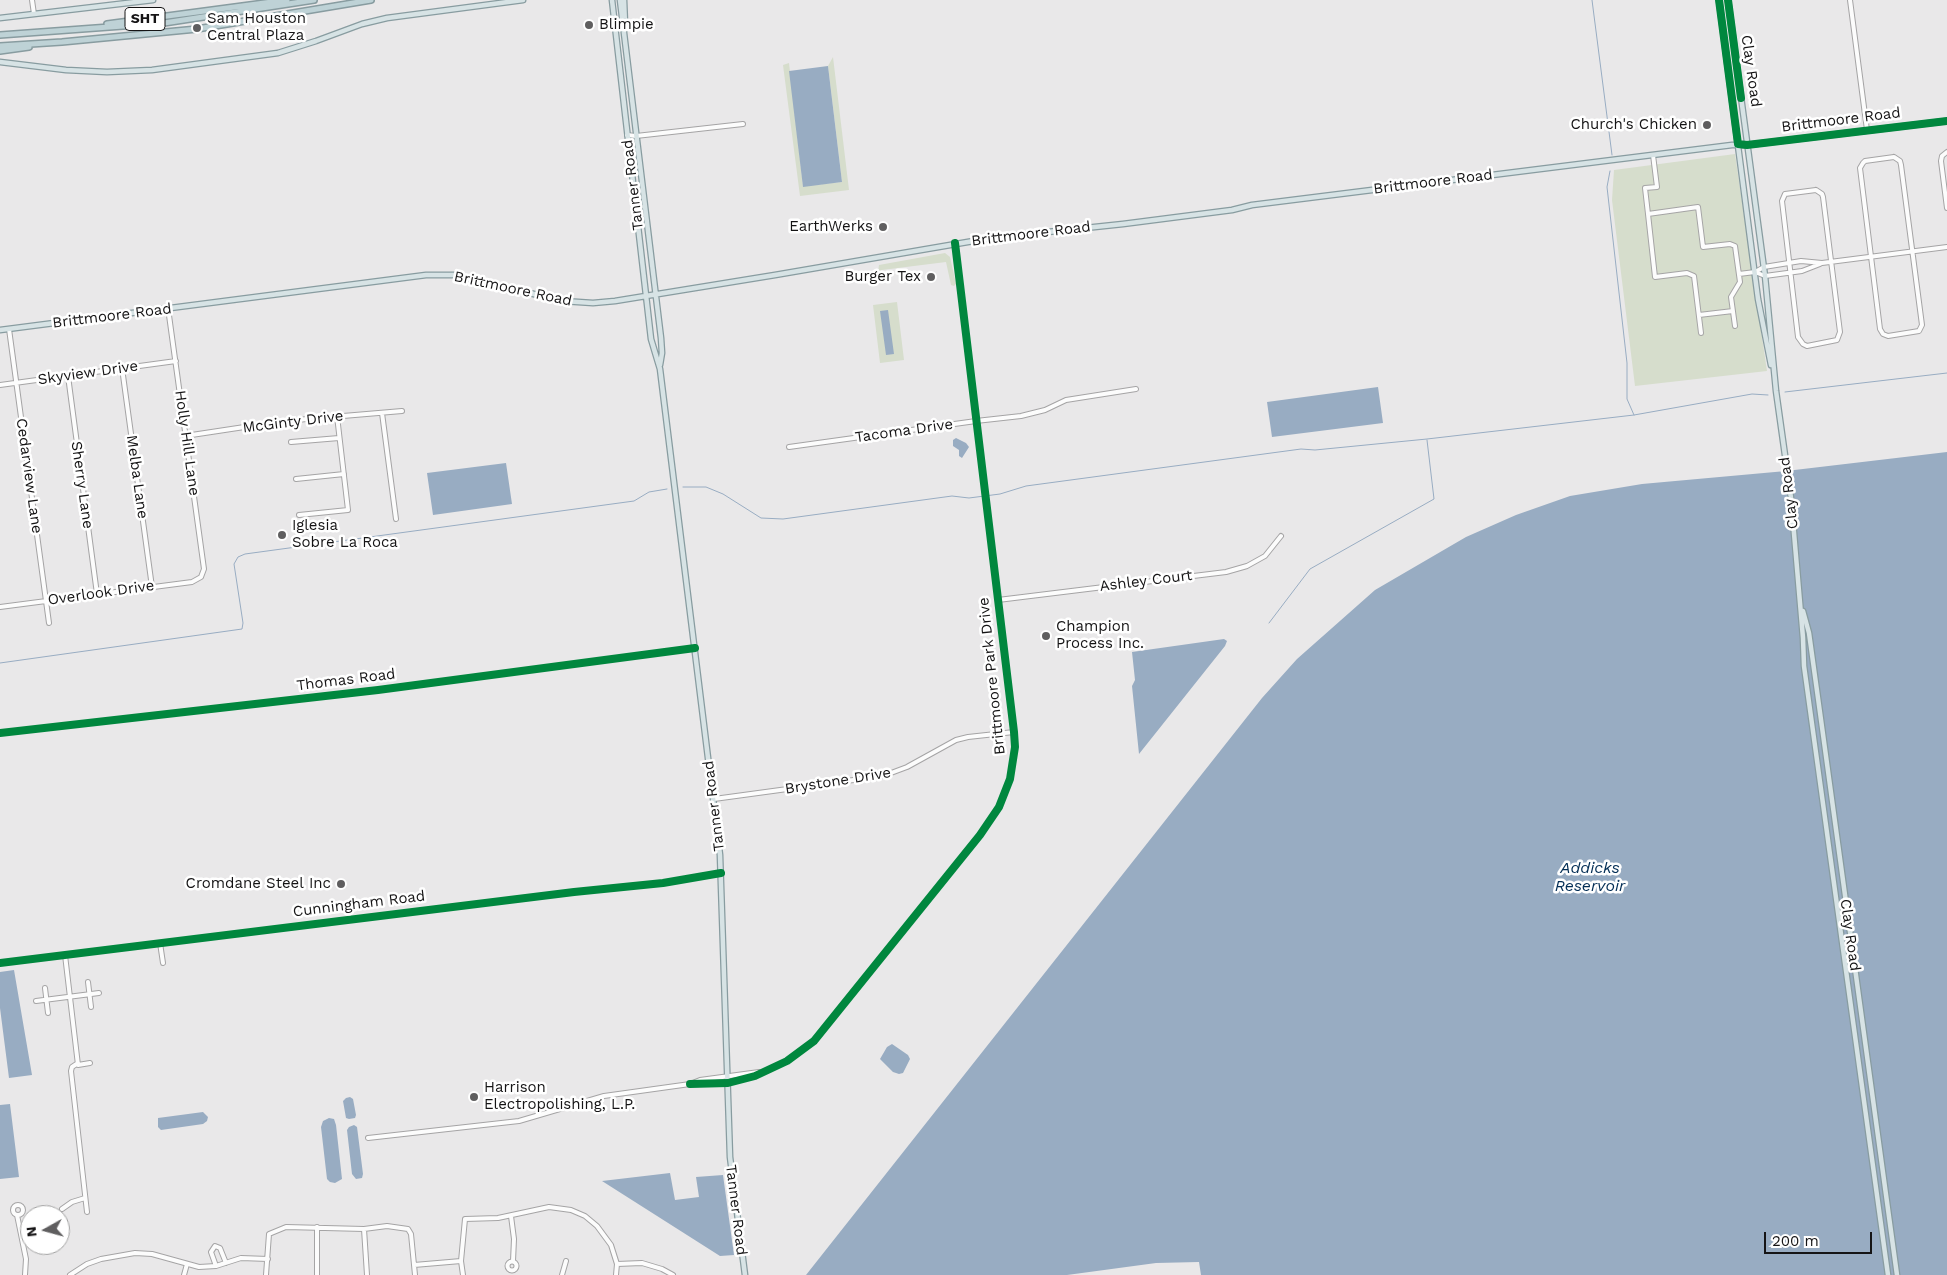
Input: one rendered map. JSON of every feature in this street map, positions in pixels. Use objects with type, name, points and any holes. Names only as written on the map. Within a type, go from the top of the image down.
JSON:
[{"type":"highway","name":"SHT","points":[[90,28],[93,26],[287,0]]},
{"type":"highway","name":"SHT","points":[[0,35],[184,20],[314,0]]},
{"type":"highway","name":"SHT","points":[[0,46],[197,29],[371,0]]},
{"type":"highway","points":[[0,51],[62,42]]},
{"type":"main road","points":[[0,18],[153,0]]},
{"type":"main road","points":[[0,62],[66,70],[106,72],[166,68],[278,52],[316,41],[362,24],[387,18],[523,0]]},
{"type":"main road","points":[[606,0],[615,26]]},
{"type":"main road","name":"Tanner Road","points":[[612,0],[651,339],[660,369],[714,799],[721,872],[730,1166],[745,1275]]},
{"type":"main road","name":"Tanner Road","points":[[620,0],[662,353],[660,369]]},
{"type":"main road","points":[[624,0],[625,41]]},
{"type":"main road","name":"Clay Road","points":[[1719,0],[1755,272],[1776,390],[1791,498],[1804,666],[1888,1275]]},
{"type":"main road","name":"Clay Road","points":[[1728,0],[1764,266],[1776,390]]},
{"type":"main road","points":[[1729,74],[1737,72]]},
{"type":"main road","name":"Brittmoore Road","points":[[0,330],[426,275],[454,275],[548,298],[577,303],[596,303],[775,275],[955,243],[1215,213],[1252,205],[1738,144],[1747,145],[1947,121]]},
{"type":"main road","points":[[1748,215],[1756,214]]},
{"type":"main road","name":"Clay Road","points":[[1800,595],[1808,633],[1822,727],[1897,1275]]},
{"type":"main road","points":[[1813,728],[1822,727]]},
{"type":"main road","points":[[1835,891],[1844,890]]},
{"type":"main road","points":[[1851,1003],[1859,1002]]},
{"type":"main road","points":[[1878,1200],[1886,1199]]},
{"type":"street","points":[[32,0],[34,14]]},
{"type":"street","points":[[1850,0],[1867,130]]},
{"type":"street","points":[[627,135],[636,136],[743,124]]},
{"type":"street","points":[[1947,152],[1942,156],[1941,161],[1947,208]]},
{"type":"street","points":[[1653,155],[1657,186],[1644,188],[1655,277],[1687,273],[1694,276],[1701,333]]},
{"type":"street","points":[[1894,157],[1900,161],[1912,252],[1922,325],[1919,331],[1899,335],[1883,334],[1880,329],[1860,168],[1865,161],[1894,157]]},
{"type":"street","points":[[1816,190],[1822,194],[1830,262],[1840,332],[1837,340],[1807,346],[1799,340],[1782,198],[1785,194],[1816,190]]},
{"type":"street","points":[[1648,214],[1698,207],[1703,247],[1734,245],[1739,274],[1739,284],[1731,297],[1735,326]]},
{"type":"street","name":"Brittmoore Park Drive","points":[[368,1138],[519,1121],[604,1096],[690,1084],[728,1083],[763,1072],[798,1054],[819,1036],[980,835],[999,807],[1010,779],[1015,747],[1014,732],[955,243]]},
{"type":"street","points":[[1739,274],[1755,272],[1764,266],[1801,262],[1822,263],[1947,247]]},
{"type":"street","points":[[1755,272],[1765,276],[1802,272],[1822,263]]},
{"type":"street","name":"Holly Hill Lane","points":[[168,308],[204,568],[201,577]]},
{"type":"street","points":[[1699,315],[1733,311]]},
{"type":"street","name":"Cedarview Lane","points":[[10,329],[49,623]]},
{"type":"street","name":"Skyview Drive","points":[[0,385],[176,361]]},
{"type":"street","name":"Melba Lane","points":[[122,368],[152,586]]},
{"type":"street","name":"Sherry Lane","points":[[68,376],[97,594]]},
{"type":"street","name":"Tacoma Drive","points":[[789,447],[1031,415],[1071,399],[1136,389]]},
{"type":"street","name":"McGinty Drive","points":[[185,436],[337,416],[402,411]]},
{"type":"street","points":[[382,413],[396,519]]},
{"type":"street","points":[[299,515],[348,510],[337,416]]},
{"type":"street","points":[[291,442],[340,438]]},
{"type":"street","points":[[296,479],[344,474]]},
{"type":"street","name":"Ashley Court","points":[[998,600],[1226,572],[1247,566],[1265,556],[1281,536]]},
{"type":"street","name":"Overlook Drive","points":[[0,607],[192,582],[201,577]]},
{"type":"street","name":"Thomas Road","points":[[0,733],[232,708],[503,675],[695,648]]},
{"type":"street","name":"Brystone Drive","points":[[714,799],[883,776],[907,767],[956,740],[1014,732]]},
{"type":"street","name":"Cunningham Road","points":[[0,963],[473,904],[663,883],[721,872]]},
{"type":"street","points":[[473,897],[473,904]]},
{"type":"street","points":[[160,943],[163,963]]},
{"type":"street","points":[[65,955],[78,1063]]},
{"type":"street","points":[[88,982],[91,1007]]},
{"type":"street","points":[[46,988],[48,1013]]},
{"type":"street","points":[[36,1001],[99,993]]},
{"type":"street","points":[[78,1063],[78,1065],[90,1063]]},
{"type":"street","points":[[78,1063],[72,1067],[71,1071],[87,1212]]},
{"type":"street","name":"Brittmoore Park Drive","points":[[690,1084],[700,1080],[763,1072]]},
{"type":"street","points":[[68,1205],[85,1198]]},
{"type":"street","points":[[463,1275],[461,1261],[465,1219],[488,1220],[549,1207],[571,1210],[585,1216],[606,1235],[617,1264],[616,1275]]},
{"type":"street","points":[[17,1215],[26,1259],[26,1275]]},
{"type":"street","points":[[511,1216],[514,1239],[513,1261]]},
{"type":"street","points":[[266,1275],[268,1234],[286,1227],[364,1229],[387,1226],[408,1230],[411,1234],[416,1275]]},
{"type":"street","points":[[316,1227],[317,1275]]},
{"type":"street","points":[[364,1229],[367,1275]]},
{"type":"street","points":[[216,1266],[211,1252],[214,1246],[220,1248],[226,1263]]},
{"type":"street","points":[[70,1275],[87,1264],[101,1259],[135,1253],[152,1254],[199,1267],[216,1266],[242,1258],[268,1259]]},
{"type":"street","points":[[562,1275],[566,1260]]},
{"type":"street","points":[[414,1265],[461,1261]]},
{"type":"street","points":[[617,1264],[642,1263],[662,1269],[672,1275]]},
{"type":"street","points":[[184,1275],[187,1264]]},
{"type":"green space","points":[[833,57],[849,190],[800,196],[783,65],[789,63],[803,186],[842,182],[828,66]]},
{"type":"green space","points":[[1735,154],[1767,371],[1635,386],[1612,200],[1614,170]]},
{"type":"green space","points":[[945,253],[950,257],[956,284],[954,286],[951,285],[946,262],[878,272],[879,265]]},
{"type":"green space","points":[[897,302],[904,360],[880,363],[873,305]]},
{"type":"water","points":[[828,66],[842,182],[803,187],[789,71]]},
{"type":"water","points":[[888,310],[894,354],[886,355],[880,311]]},
{"type":"water","points":[[1378,387],[1383,423],[1272,437],[1267,402]]},
{"type":"water","points":[[956,438],[966,443],[969,447],[962,458],[959,456],[959,450],[953,446],[953,440]]},
{"type":"water","name":"Addicks Reservoir","points":[[1947,452],[1947,1275],[1201,1275],[1199,1262],[1156,1263],[1067,1275],[806,1275],[1262,698],[1297,659],[1375,590],[1466,537],[1516,515],[1570,496],[1642,484],[1786,471]]},
{"type":"water","points":[[506,463],[512,504],[433,515],[427,473]]},
{"type":"water","points":[[1224,639],[1227,641],[1225,646],[1139,754],[1132,686],[1135,680],[1132,652]]},
{"type":"water","points":[[14,970],[32,1075],[9,1078],[0,1008],[0,972]]},
{"type":"water","points":[[892,1044],[908,1055],[910,1059],[903,1073],[893,1072],[880,1059],[887,1047]]},
{"type":"water","points":[[350,1097],[353,1099],[356,1115],[355,1118],[349,1119],[346,1118],[343,1101]]},
{"type":"water","points":[[10,1104],[19,1177],[0,1179],[0,1105]]},
{"type":"water","points":[[203,1112],[208,1117],[207,1121],[203,1124],[161,1130],[158,1127],[158,1118]]},
{"type":"water","points":[[329,1118],[334,1119],[336,1125],[342,1179],[335,1183],[327,1179],[321,1127],[323,1121]]},
{"type":"water","points":[[354,1125],[357,1127],[363,1174],[362,1178],[356,1179],[352,1174],[347,1130]]},
{"type":"water","points":[[670,1173],[675,1200],[699,1197],[696,1177],[723,1175],[734,1255],[720,1256],[602,1181]]},
{"type":"waterway","points":[[1592,0],[1612,155]]},
{"type":"waterway","points":[[1610,171],[1607,187],[1627,363],[1627,399],[1634,415]]},
{"type":"waterway","points":[[1785,392],[1947,373]]},
{"type":"waterway","points":[[683,487],[706,487],[723,494],[761,518],[783,519],[952,496],[969,498],[1000,494],[1026,486],[1301,449],[1315,450],[1427,439],[1634,415],[1752,394],[1768,395]]},
{"type":"waterway","points":[[1269,623],[1310,569],[1434,499],[1427,440]]},
{"type":"waterway","points":[[0,663],[242,629],[243,623],[234,564],[238,557],[245,554],[634,501],[649,492],[667,489]]},
{"type":"cycle path","points":[[1719,0],[1738,144],[1747,145],[1947,121]]},
{"type":"cycle path","points":[[1728,0],[1741,98]]},
{"type":"cycle path","points":[[690,1084],[728,1083],[755,1076],[787,1061],[814,1041],[980,835],[999,807],[1010,779],[1015,747],[1014,732],[955,243]]},
{"type":"cycle path","points":[[0,733],[378,690],[695,648]]},
{"type":"cycle path","points":[[0,963],[574,892],[663,883],[721,873]]},
{"type":"place","name":"Blimpie","points":[[589,25]]},
{"type":"place","name":"Sam Houston Central Plaza","points":[[197,28]]},
{"type":"place","name":"Church's Chicken","points":[[1707,125]]},
{"type":"place","name":"EarthWerks","points":[[883,227]]},
{"type":"place","name":"Burger Tex","points":[[931,277]]},
{"type":"place","name":"Iglesia Sobre La Roca","points":[[282,535]]},
{"type":"place","name":"Champion Process Inc.","points":[[1046,636]]},
{"type":"place","name":"Cromdane Steel Inc","points":[[341,884]]},
{"type":"place","name":"Harrison Electropolishing, L.P.","points":[[474,1097]]}]
